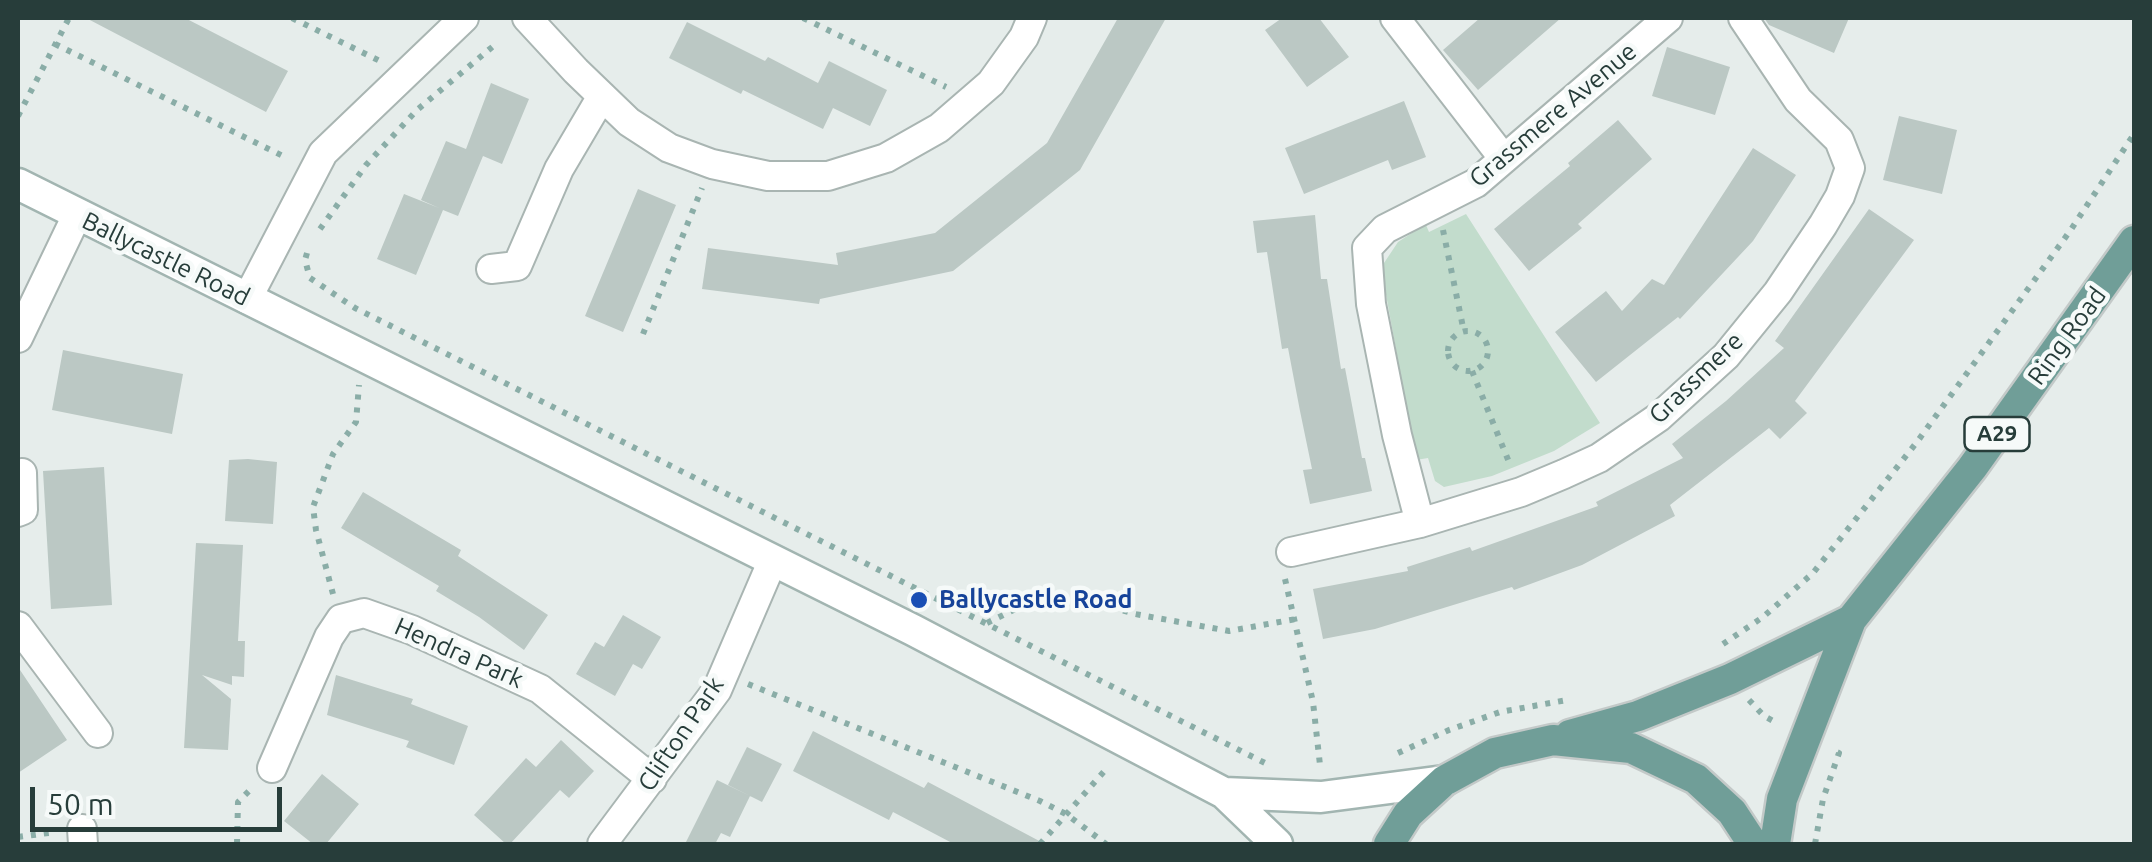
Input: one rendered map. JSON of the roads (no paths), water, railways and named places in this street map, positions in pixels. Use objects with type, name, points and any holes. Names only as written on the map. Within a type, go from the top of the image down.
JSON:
[{"type":"main road","name":"Ballycastle Road","points":[[18,184],[912,630],[1224,794],[1277,844]]},
{"type":"main road","name":"Ring Road","points":[[1775,844],[1782,798],[1851,620],[1972,468],[2134,241]]},
{"type":"main road","name":"Ring Road","points":[[1553,740],[1638,716],[1730,679],[1851,620]]},
{"type":"main road","name":"A29","points":[[1390,844],[1408,814],[1444,781],[1494,753],[1553,740],[1631,748],[1696,779],[1732,812],[1753,844]]},
{"type":"main road","name":"Ballycastle Road","points":[[1224,794],[1320,797],[1444,781]]},
{"type":"street","points":[[247,299],[323,154],[464,18]]},
{"type":"street","points":[[527,18],[630,122],[669,148],[712,164],[768,176],[828,176],[886,158],[939,128],[991,83],[1024,37],[1032,18]]},
{"type":"street","points":[[1395,18],[1504,159]]},
{"type":"street","name":"Grassmere Avenue","points":[[1420,523],[1397,435],[1371,304],[1367,248],[1386,228],[1476,183],[1668,18]]},
{"type":"street","name":"Grassmere","points":[[1291,552],[1420,523],[1522,492],[1599,458],[1660,417],[1714,367],[1778,292],[1840,196],[1850,168],[1839,140],[1798,100],[1744,18]]},
{"type":"street","points":[[491,269],[517,266],[560,169],[602,96]]},
{"type":"street","points":[[18,338],[78,215]]},
{"type":"street","points":[[18,512],[23,510],[22,473]]},
{"type":"street","name":"Clifton Park","points":[[602,844],[717,690],[772,562]]},
{"type":"street","name":"Hendra Park","points":[[272,768],[322,652],[341,619],[364,613],[412,630],[540,689],[652,779]]},
{"type":"street","points":[[18,626],[98,732]]},
{"type":"place","name":"Ballycastle Road","points":[[919,600]]}]
